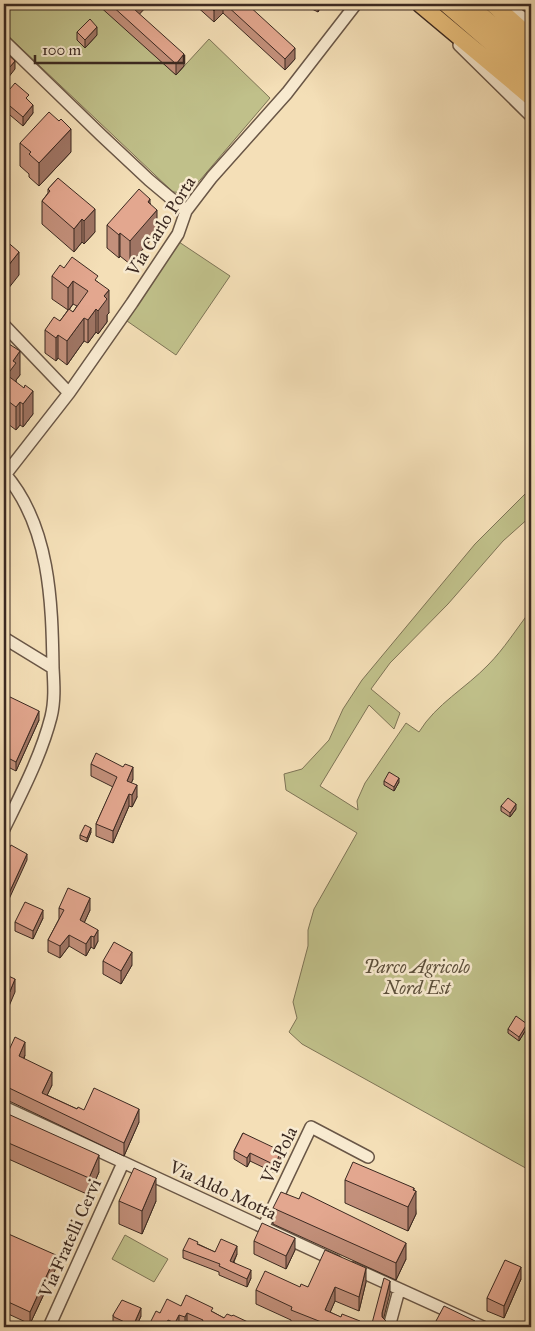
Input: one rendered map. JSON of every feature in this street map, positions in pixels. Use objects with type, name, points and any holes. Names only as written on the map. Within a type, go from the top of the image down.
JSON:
[{"type":"highway","points":[[420,4],[531,97]]},
{"type":"highway","points":[[446,4],[531,78]]},
{"type":"highway","points":[[468,4],[531,58]]},
{"type":"highway","points":[[493,4],[531,38]]},
{"type":"street","name":"Via Carlo Porta","points":[[5,474],[69,393],[132,303],[178,234],[186,211],[212,177],[287,93],[356,4]]},
{"type":"street","points":[[420,4],[470,57],[531,116]]},
{"type":"street","points":[[505,4],[531,24]]},
{"type":"street","points":[[4,42],[108,142],[186,211]]},
{"type":"street","points":[[4,326],[69,393]]},
{"type":"street","points":[[4,829],[32,768],[49,723],[54,700],[53,623],[42,548],[31,517],[5,474]]},
{"type":"street","points":[[4,638],[53,668]]},
{"type":"street","name":"Via Aldo Motta","points":[[4,1107],[263,1228],[483,1327]]},
{"type":"street","name":"Via Pola","points":[[263,1228],[311,1127],[368,1157]]},
{"type":"street","name":"Via Fratelli Cervi","points":[[50,1327],[123,1162]]},
{"type":"street","points":[[389,1327],[399,1290]]},
{"type":"green space","points":[[4,4],[98,4],[176,75],[209,39],[270,98],[189,193],[173,192],[4,32]]},
{"type":"green space","points":[[179,242],[230,276],[176,355],[127,321]]},
{"type":"green space","name":"Parco Agricolo Nord Est","points":[[530,489],[531,516],[503,541],[448,604],[390,663],[371,689],[400,713],[394,729],[369,705],[320,786],[358,810],[357,801],[365,783],[406,723],[419,732],[434,713],[494,659],[531,610],[531,1171],[302,1044],[289,1032],[297,1018],[293,1002],[308,946],[308,930],[314,909],[357,833],[286,790],[284,774],[302,769],[329,740],[343,709],[362,680],[475,544]]},
{"type":"green space","points":[[125,1235],[168,1259],[154,1282],[112,1259]]},
{"type":"building","points":[[110,4],[138,4],[134,9],[184,54],[176,64]]},
{"type":"building","points":[[207,4],[221,4],[214,11]]},
{"type":"building","points":[[225,4],[247,4],[295,48],[285,59]]},
{"type":"building","points":[[90,19],[97,27],[85,40],[77,32]]},
{"type":"building","points":[[4,51],[15,61],[4,74]]},
{"type":"building","points":[[15,83],[29,95],[26,98],[33,105],[23,117],[4,101],[4,96]]},
{"type":"building","points":[[49,112],[59,121],[61,119],[71,129],[39,163],[29,154],[31,152],[20,143]]},
{"type":"building","points":[[58,178],[95,209],[84,221],[82,219],[74,229],[42,201],[50,191],[48,189]]},
{"type":"building","points":[[139,189],[150,199],[148,202],[157,210],[130,241],[107,225]]},
{"type":"building","points":[[4,239],[19,252],[4,271]]},
{"type":"building","points":[[72,257],[98,276],[95,280],[109,290],[104,296],[107,299],[98,311],[96,309],[88,320],[84,318],[67,341],[58,335],[56,338],[45,330],[54,317],[60,321],[69,309],[73,312],[88,291],[73,281],[68,288],[52,276],[60,265],[64,268]]},
{"type":"building","points":[[4,343],[20,351],[13,361],[16,363],[7,375],[24,388],[25,385],[33,391],[23,404],[20,402],[16,407],[4,398]]},
{"type":"building","points":[[8,696],[39,711],[16,762],[4,756],[4,704]]},
{"type":"building","points":[[96,753],[123,767],[125,764],[133,767],[127,781],[137,785],[132,795],[129,794],[113,831],[96,824],[117,777],[91,764]]},
{"type":"building","points":[[389,772],[399,778],[394,787],[384,781]]},
{"type":"building","points":[[508,798],[516,804],[510,813],[501,806]]},
{"type":"building","points":[[85,825],[91,828],[87,838],[80,835]]},
{"type":"building","points":[[11,845],[27,854],[4,904],[4,858]]},
{"type":"building","points":[[68,888],[90,898],[80,920],[98,930],[94,937],[91,936],[86,944],[69,935],[60,946],[48,940],[64,910],[59,908]]},
{"type":"building","points":[[25,902],[43,910],[33,931],[15,922]]},
{"type":"building","points":[[114,942],[132,952],[121,971],[103,961]]},
{"type":"building","points":[[4,974],[15,979],[4,1006]]},
{"type":"building","points":[[516,1016],[527,1024],[519,1037],[508,1029]]},
{"type":"building","points":[[15,1037],[25,1042],[19,1056],[52,1072],[42,1093],[77,1109],[78,1107],[84,1110],[94,1088],[139,1109],[124,1143],[4,1087],[4,1061]]},
{"type":"building","points":[[8,1114],[99,1155],[89,1178],[4,1141],[4,1123]]},
{"type":"building","points":[[243,1133],[281,1151],[275,1165],[250,1153],[247,1158],[234,1151]]},
{"type":"building","points":[[353,1162],[414,1188],[413,1190],[416,1191],[408,1207],[345,1180]]},
{"type":"building","points":[[134,1168],[156,1178],[142,1211],[119,1201]]},
{"type":"building","points":[[281,1192],[299,1199],[302,1192],[406,1243],[396,1263],[273,1208]]},
{"type":"building","points":[[262,1223],[295,1238],[286,1256],[254,1241]]},
{"type":"building","points":[[4,1232],[56,1255],[30,1312],[4,1300]]},
{"type":"building","points":[[189,1238],[215,1252],[221,1239],[237,1246],[230,1261],[251,1270],[247,1279],[219,1266],[220,1264],[183,1250]]},
{"type":"building","points":[[325,1250],[366,1268],[359,1297],[335,1287],[325,1310],[341,1317],[342,1314],[360,1321],[357,1327],[334,1327],[291,1310],[292,1307],[256,1290],[265,1271],[300,1287],[301,1284],[308,1287]]},
{"type":"building","points":[[505,1260],[521,1267],[504,1306],[487,1298]]},
{"type":"building","points":[[384,1278],[390,1281],[382,1313],[382,1317],[386,1321],[384,1327],[371,1327]]},
{"type":"building","points":[[186,1295],[213,1308],[211,1311],[224,1318],[227,1314],[233,1315],[250,1323],[248,1327],[200,1327],[203,1320],[187,1313],[185,1317],[179,1315],[175,1323],[168,1320],[165,1327],[148,1327],[156,1311],[160,1313],[167,1299],[181,1306]]},
{"type":"building","points":[[122,1300],[141,1308],[133,1326],[113,1315]]},
{"type":"building","points":[[444,1306],[475,1321],[472,1327],[449,1327],[436,1321]]},
{"type":"building","points":[[273,1322],[284,1327],[271,1327]]}]
